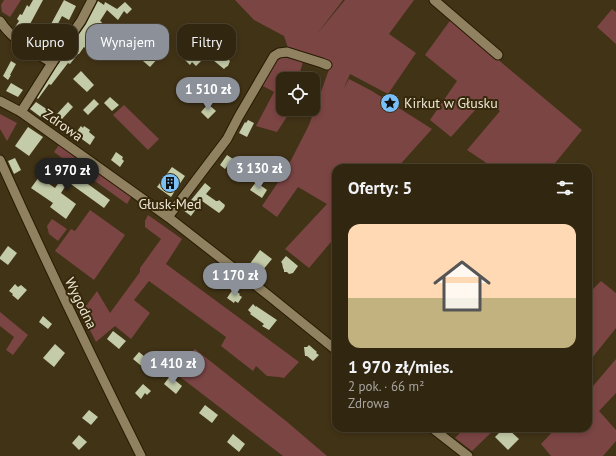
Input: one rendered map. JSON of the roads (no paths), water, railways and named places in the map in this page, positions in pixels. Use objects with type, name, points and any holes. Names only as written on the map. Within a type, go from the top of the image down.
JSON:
[{"type":"street","points":[[21,112],[52,62],[81,21],[92,0]]},
{"type":"street","points":[[434,0],[498,55]]},
{"type":"street","points":[[0,21],[4,28],[16,39],[52,62]]},
{"type":"street","points":[[168,217],[227,139],[274,56],[279,53],[287,52],[326,65]]},
{"type":"street","name":"Zdrowa","points":[[0,101],[21,112],[168,217],[268,294],[332,347]]},
{"type":"street","name":"Wygodna","points":[[0,160],[48,266],[141,456]]},
{"type":"street","points":[[437,432],[468,456]]},
{"type":"place","name":"Kirkut w Głusku","points":[[390,103]]},
{"type":"place","name":"Głusk-Med","points":[[170,183]]}]
